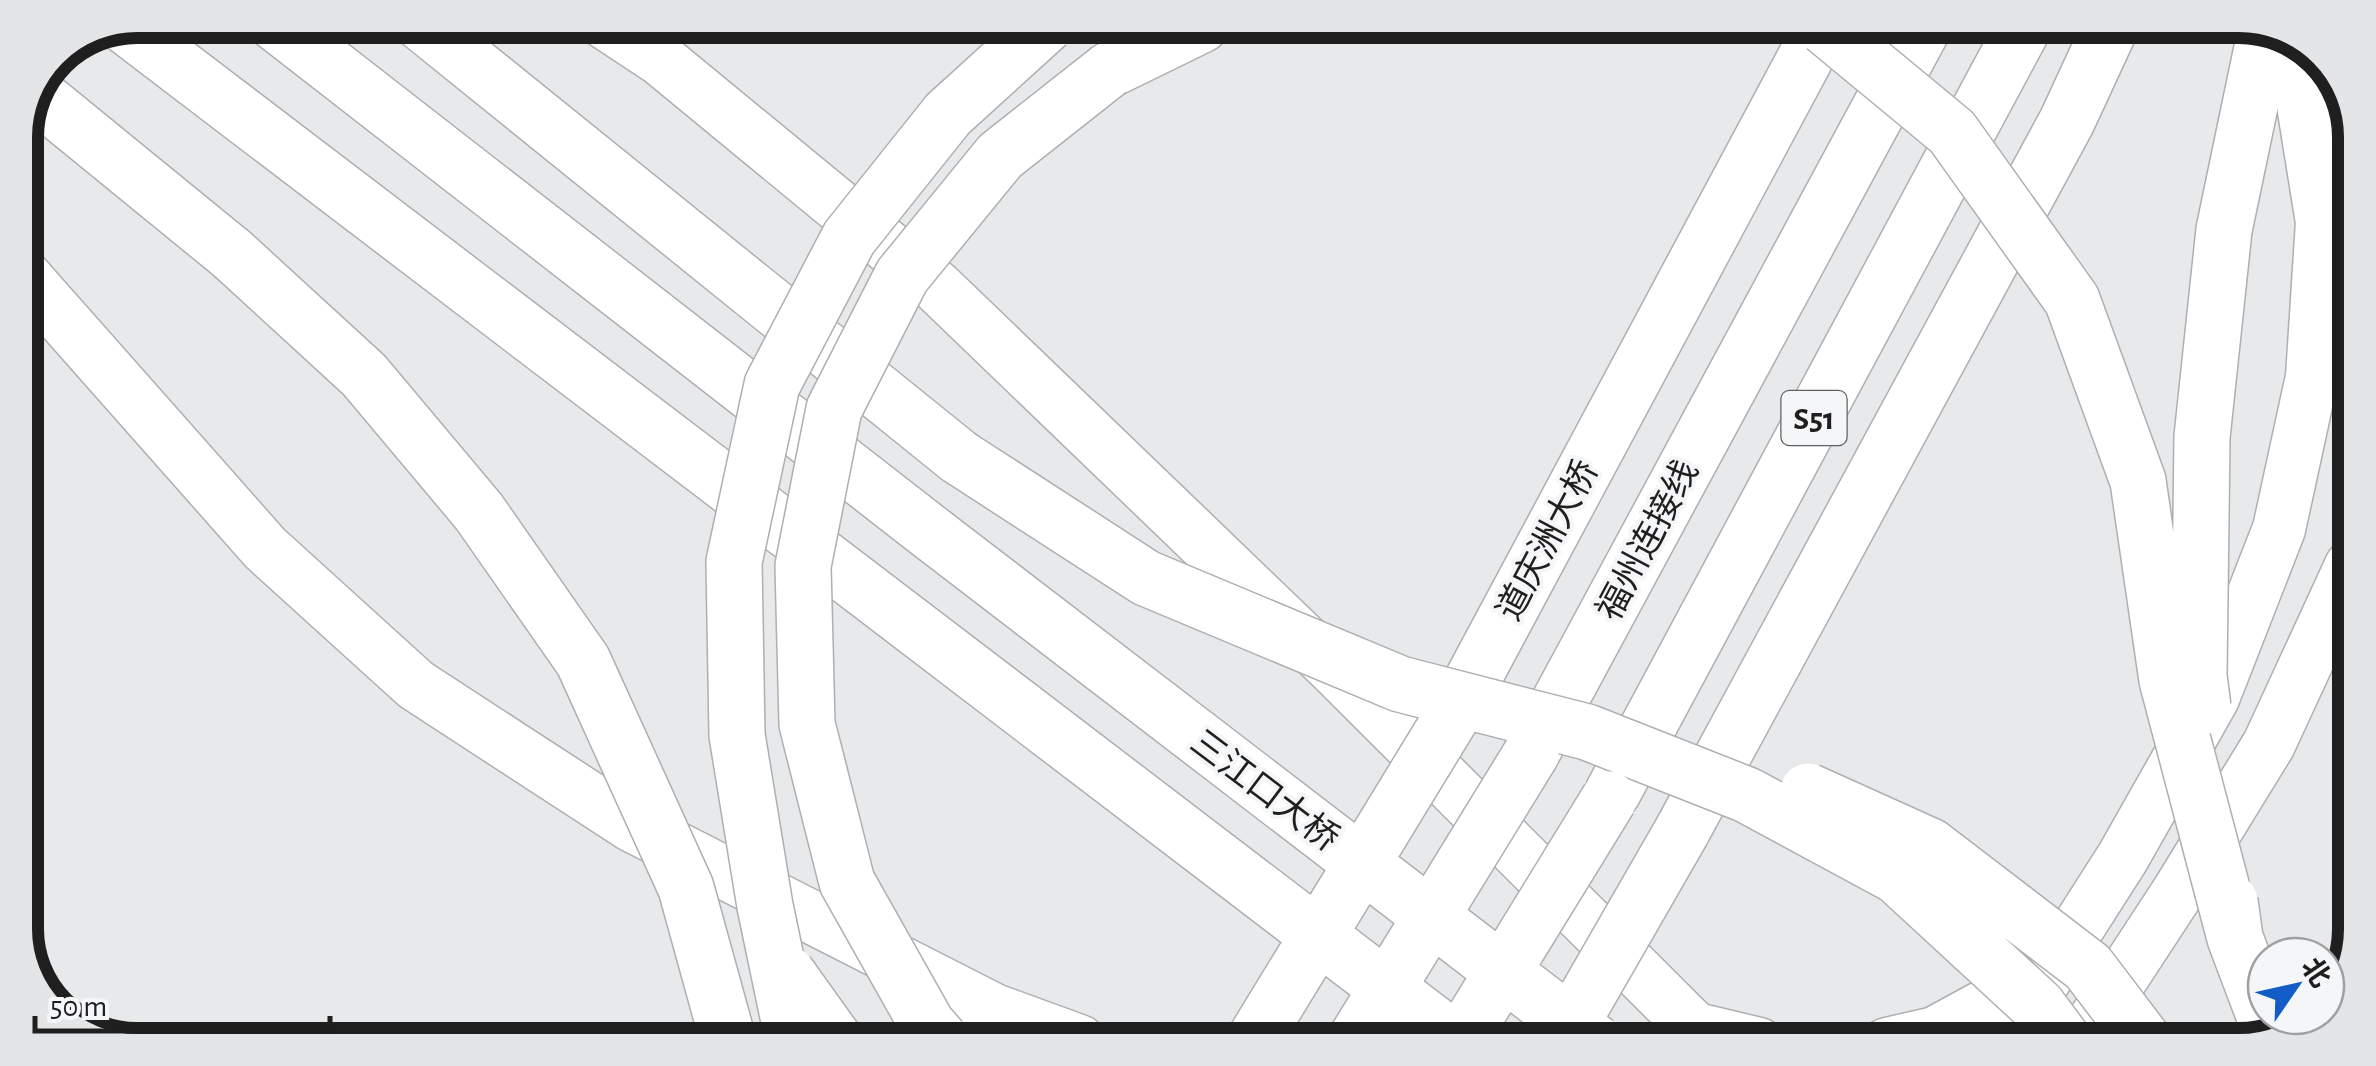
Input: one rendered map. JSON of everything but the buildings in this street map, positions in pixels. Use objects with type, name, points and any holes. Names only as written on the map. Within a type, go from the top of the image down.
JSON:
[{"type":"highway","points":[[141,38],[1439,1028]]},
{"type":"highway","name":"三江口大桥","points":[[297,38],[935,536],[1576,1028]]},
{"type":"highway","points":[[440,38],[960,457],[1146,578],[1400,684],[1587,732],[1760,769],[1930,846],[2088,967],[2134,1028]]},
{"type":"highway","points":[[791,1028],[737,736],[734,562],[772,385],[849,238],[948,114],[1032,38]]},
{"type":"highway","points":[[930,1028],[847,882],[807,724],[803,566],[834,410],[902,276],[1000,156],[1110,70],[1173,38]]},
{"type":"highway","name":"道庆洲大桥","points":[[1262,1028],[1460,703],[1818,38]]},
{"type":"highway","points":[[1837,38],[1952,132],[2072,300],[2138,481],[2167,680],[2246,967]]},
{"type":"highway","name":"福州连接线","points":[[1363,1028],[1531,754],[1917,38]]},
{"type":"highway","name":"S51","points":[[1468,1028],[1609,799],[2018,38]]},
{"type":"highway","points":[[1569,1028],[1682,832],[2067,121],[2105,38]]},
{"type":"highway","points":[[2235,938],[2199,676],[2202,437],[2224,230],[2264,41]]},
{"type":"highway","points":[[45,101],[232,254],[364,375],[479,512],[583,661],[763,940],[826,1028]]},
{"type":"highway","points":[[583,661],[686,888],[725,1028]]},
{"type":"highway","points":[[1587,732],[1747,795],[1897,876],[2038,1006],[2054,1028]]},
{"type":"main road","points":[[628,38],[660,59],[937,287],[1334,668],[1686,1028]]},
{"type":"main road","points":[[2014,1028],[2123,858],[2213,698],[2279,529],[2312,377],[2322,222],[2295,55]]},
{"type":"main road","points":[[38,291],[265,548],[416,685],[631,825],[994,1010],[1043,1028]]},
{"type":"main road","points":[[2090,1028],[2269,744],[2338,594]]},
{"type":"main road","points":[[2123,858],[2178,892]]},
{"type":"main road","points":[[1947,1028],[2004,996],[2092,908]]},
{"type":"main road","points":[[2106,1028],[2139,955]]}]
